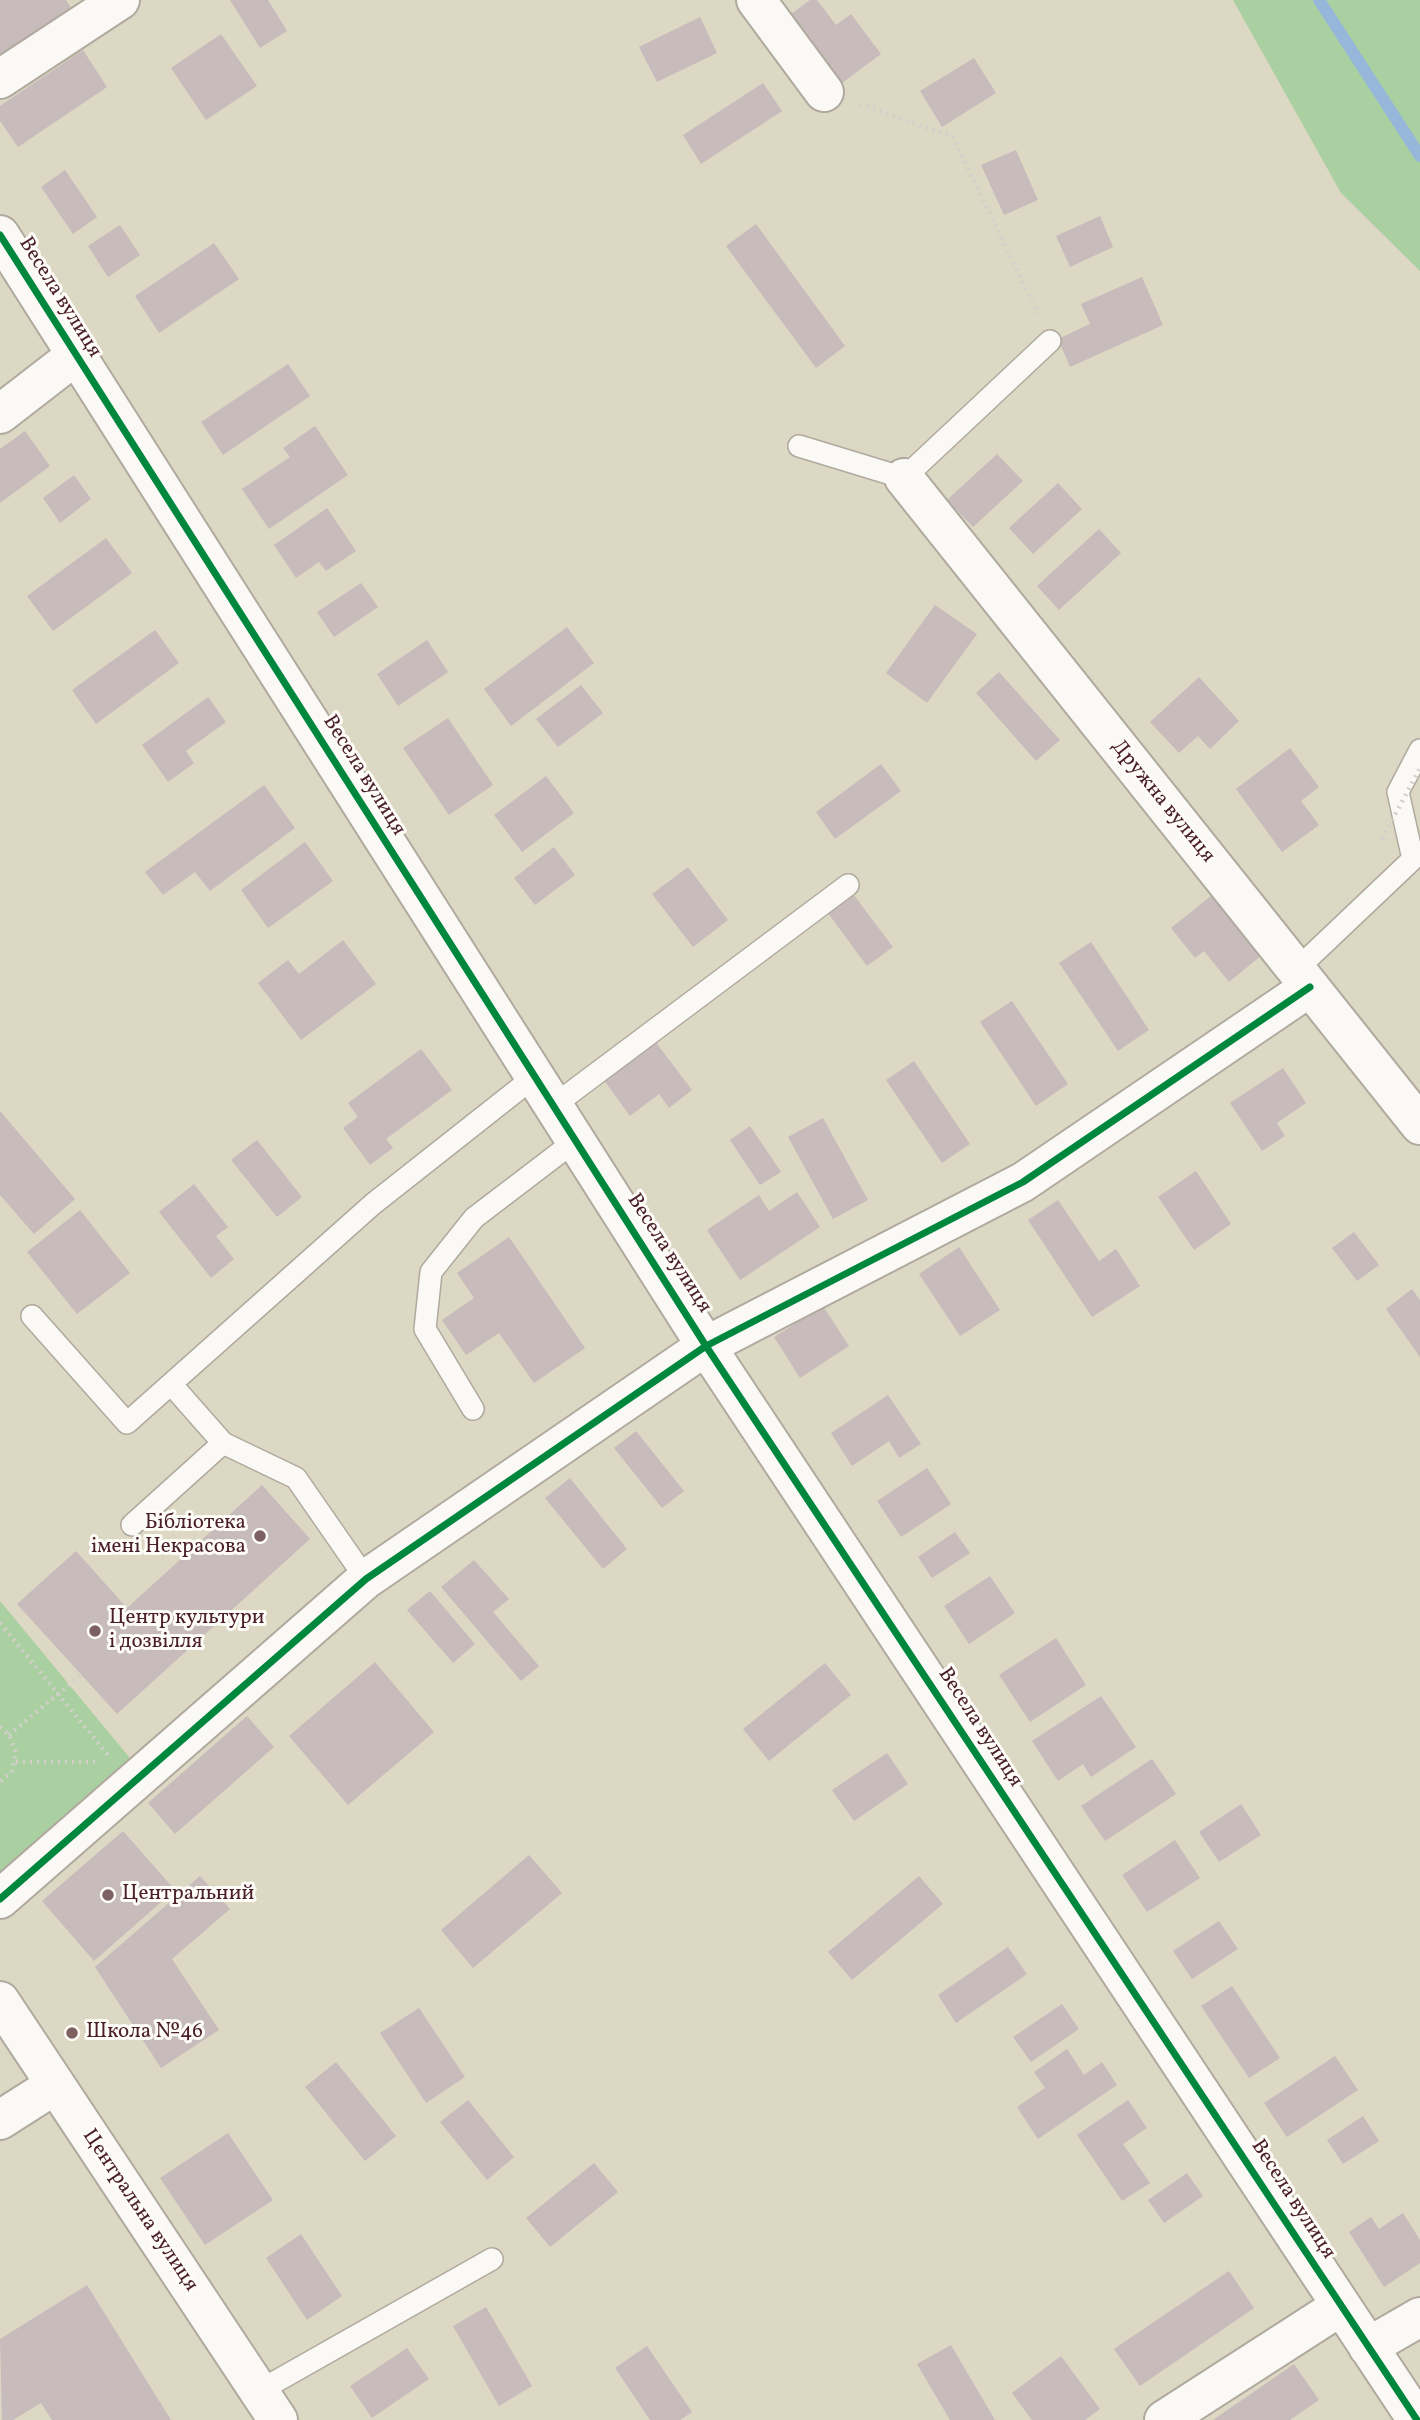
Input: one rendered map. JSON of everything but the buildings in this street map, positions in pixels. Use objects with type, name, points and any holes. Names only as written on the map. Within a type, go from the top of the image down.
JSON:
[{"type":"street","points":[[0,79],[120,0]]},
{"type":"street","points":[[755,0],[824,92]]},
{"type":"street","name":"Весела вулиця","points":[[0,235],[706,1346],[1417,2420]]},
{"type":"street","points":[[0,414],[75,356]]},
{"type":"street","name":"Дружна вулиця","points":[[904,478],[1420,1125]]},
{"type":"street","points":[[0,1899],[366,1579],[706,1346],[1023,1181],[1303,979]]},
{"type":"street","name":"Центральна вулиця","points":[[0,2001],[268,2406]]},
{"type":"street","points":[[0,2120],[55,2085]]},
{"type":"street","points":[[1164,2420],[1341,2306]]},
{"type":"street","points":[[1368,2347],[1420,2317]]},
{"type":"lane","points":[[799,446],[904,478],[1050,341]]},
{"type":"lane","points":[[1303,979],[1413,859],[1398,792],[1420,750]]},
{"type":"lane","points":[[32,1316],[127,1423],[373,1204],[848,885]]},
{"type":"lane","points":[[473,1409],[425,1329],[431,1272],[474,1218],[575,1141]]},
{"type":"lane","points":[[171,1384],[223,1443],[296,1478],[366,1579]]},
{"type":"lane","points":[[132,1525],[223,1443]]},
{"type":"lane","points":[[268,2406],[492,2259]]},
{"type":"path","points":[[824,92],[953,137],[1050,341]]},
{"type":"path","points":[[1382,839],[1420,768]]},
{"type":"path","points":[[0,1623],[114,1762],[16,1762]]},
{"type":"path","points":[[9,1735],[81,1675]]},
{"type":"path","points":[[0,1727],[14,1743],[16,1762],[12,1771],[0,1782]]},
{"type":"green space","points":[[1233,0],[1420,0],[1420,271],[1341,193]]},
{"type":"green space","points":[[0,1601],[134,1763],[0,1873]]},
{"type":"waterway","points":[[1319,0],[1420,156]]},
{"type":"cycle path","points":[[0,235],[706,1346],[1417,2420]]},
{"type":"cycle path","points":[[0,1899],[366,1579],[706,1346],[1023,1182],[1310,987]]},
{"type":"place","name":"Бібліотека імені Некрасова","points":[[260,1536]]},
{"type":"place","name":"Центр культури і дозвілля","points":[[95,1631]]},
{"type":"place","name":"Центральний","points":[[108,1895]]},
{"type":"place","name":"Школа №46","points":[[72,2033]]}]
